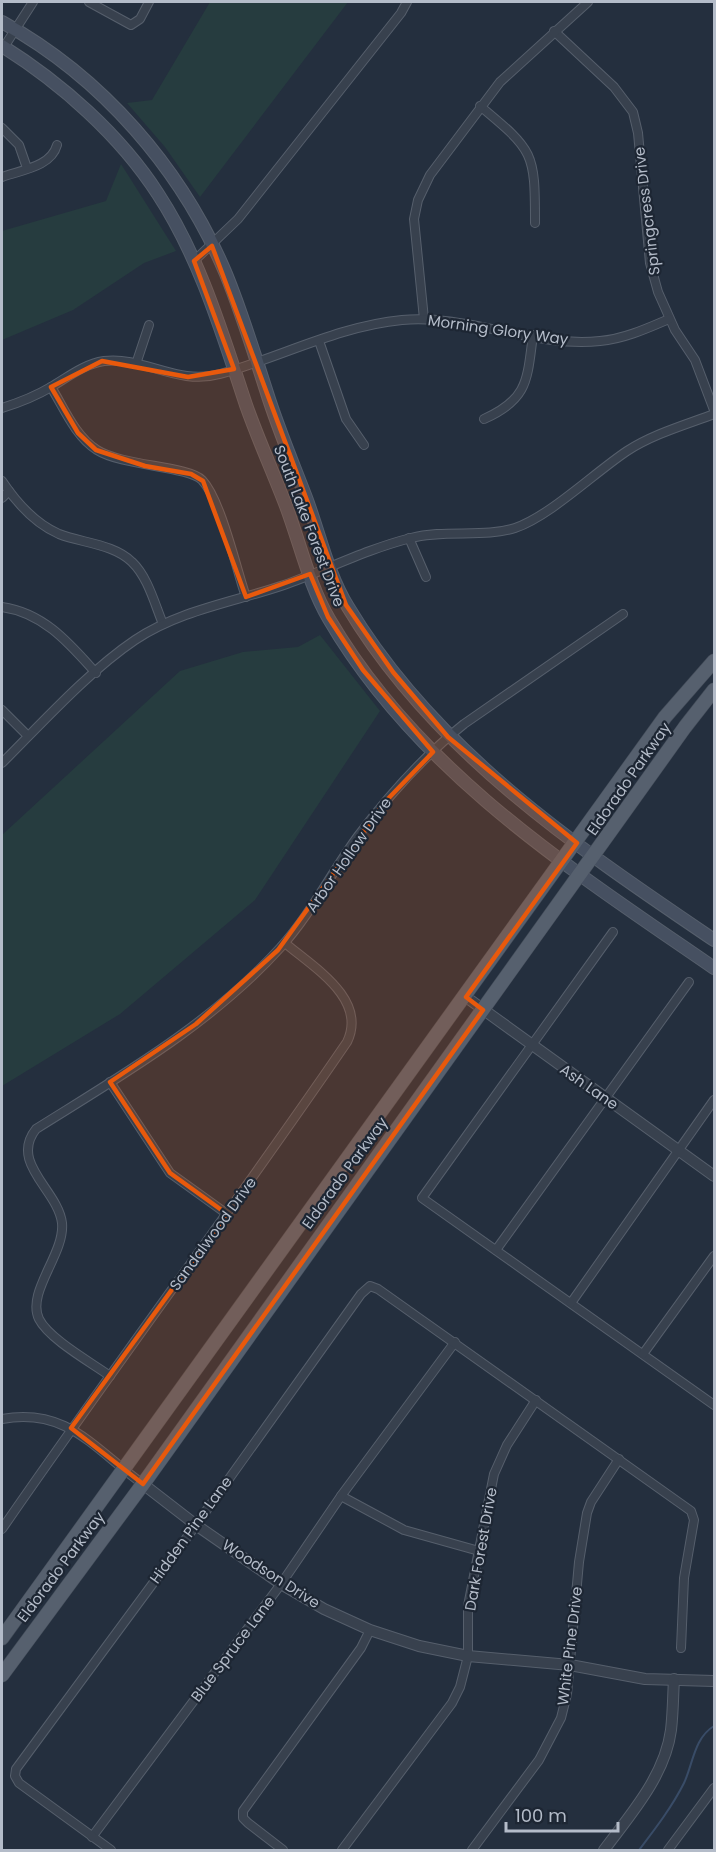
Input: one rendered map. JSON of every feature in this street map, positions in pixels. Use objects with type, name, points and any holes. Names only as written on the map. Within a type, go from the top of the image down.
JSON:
[{"type":"main road","name":"South Lake Forest Drive","points":[[2,22],[60,61],[124,118],[177,182],[225,273],[346,605],[411,696],[448,737],[511,793],[714,940]]},
{"type":"main road","name":"South Lake Forest Drive","points":[[3,46],[49,80],[107,131],[158,193],[194,261],[310,574],[328,616],[363,670],[401,720],[496,809],[581,874],[714,968]]},
{"type":"main road","name":"Eldorado Parkway","points":[[2,1638],[666,717],[714,660]]},
{"type":"main road","points":[[701,674],[714,689]]},
{"type":"main road","name":"Eldorado Parkway","points":[[2,1674],[143,1484],[714,689]]},
{"type":"street","points":[[3,46],[33,2]]},
{"type":"street","points":[[89,2],[131,25],[140,19],[149,2]]},
{"type":"street","points":[[194,261],[212,246],[245,210],[407,2]]},
{"type":"street","points":[[424,319],[414,240],[416,208],[430,175],[500,82],[588,2]]},
{"type":"street","name":"Springcress Drive","points":[[554,31],[614,87],[633,112],[638,133],[650,263],[669,320],[695,360],[714,412]]},
{"type":"street","points":[[480,106],[521,141],[528,152],[535,179],[535,223]]},
{"type":"street","points":[[2,128],[19,145],[27,168]]},
{"type":"street","points":[[2,177],[51,158],[57,145]]},
{"type":"street","name":"Morning Glory Way","points":[[2,408],[51,387],[80,370],[102,361],[136,364],[188,377],[208,376],[379,324],[424,319],[585,342],[602,341],[669,320]]},
{"type":"street","points":[[136,364],[149,325]]},
{"type":"street","points":[[484,418],[509,406],[521,392],[533,335]]},
{"type":"street","points":[[319,341],[346,419],[364,445]]},
{"type":"street","points":[[51,387],[78,433],[96,450],[123,460],[191,474],[203,482],[216,505],[246,597]]},
{"type":"street","points":[[2,763],[96,673],[135,640],[163,624],[193,612],[246,597],[409,538],[441,532],[500,531],[515,528],[545,512],[629,449],[714,412]]},
{"type":"street","points":[[2,481],[5,494],[50,529],[113,551],[131,561],[148,589],[163,624]]},
{"type":"street","points":[[409,538],[426,577]]},
{"type":"street","points":[[2,607],[26,613],[48,625],[96,673]]},
{"type":"street","name":"Arbor Hollow Drive","points":[[110,1376],[51,1333],[38,1316],[37,1298],[55,1257],[62,1229],[57,1209],[29,1162],[27,1145],[36,1129],[196,1024],[241,986],[285,943],[308,914],[357,838],[384,803],[448,737],[623,614]]},
{"type":"street","points":[[2,710],[28,736]]},
{"type":"street","points":[[613,932],[422,1198],[714,1405]]},
{"type":"street","name":"Sandalwood Drive","points":[[2,1529],[71,1428],[227,1214],[341,1051],[353,1029],[353,1016],[343,995],[285,943]]},
{"type":"street","points":[[496,1250],[689,982]]},
{"type":"street","name":"Ash Lane","points":[[466,997],[714,1176]]},
{"type":"street","points":[[110,1082],[170,1173],[227,1214]]},
{"type":"street","points":[[570,1303],[714,1100]]},
{"type":"street","points":[[643,1354],[714,1256]]},
{"type":"street","name":"Hidden Pine Lane","points":[[92,1836],[19,1783],[15,1776],[18,1765],[196,1525],[361,1294],[370,1286],[378,1289],[454,1342]]},
{"type":"street","points":[[454,1342],[688,1509],[694,1517],[684,1578],[681,1648]]},
{"type":"street","name":"Blue Spruce Lane","points":[[92,1836],[281,1584],[341,1496],[454,1342]]},
{"type":"street","name":"Dark Forest Drive","points":[[342,1851],[452,1703],[460,1687],[468,1656],[468,1606],[488,1500],[500,1459],[536,1400]]},
{"type":"street","name":"Woodson Drive","points":[[2,1419],[35,1417],[71,1428],[96,1445],[124,1470],[196,1525],[281,1584],[324,1609],[370,1630],[419,1646],[468,1656],[570,1665],[620,1676],[714,1681]]},
{"type":"street","name":"White Pine Drive","points":[[472,1851],[549,1744],[564,1706],[579,1562],[587,1513],[591,1502],[619,1459]]},
{"type":"street","points":[[341,1496],[404,1530],[479,1551]]},
{"type":"street","points":[[283,1851],[248,1823],[243,1815],[245,1807],[361,1648],[370,1630]]},
{"type":"street","points":[[604,1851],[645,1795],[661,1762],[671,1732],[674,1679]]},
{"type":"street","points":[[668,1851],[714,1788]]},
{"type":"street","points":[[92,1836],[111,1851]]},
{"type":"highlighted area","points":[[212,246],[346,605],[393,672],[448,737],[577,843],[466,997],[483,1010],[143,1484],[71,1428],[227,1214],[170,1173],[110,1082],[196,1024],[278,950],[384,803],[433,752],[363,670],[328,617],[310,574],[246,597],[203,481],[191,474],[145,466],[96,450],[78,433],[51,387],[102,361],[188,377],[234,369],[194,261]]},
{"type":"green space","points":[[210,2],[348,2],[200,197],[165,147],[127,103],[152,100]]},
{"type":"green space","points":[[121,164],[176,251],[144,263],[73,310],[2,340],[2,231],[106,201]]},
{"type":"green space","points":[[320,635],[380,711],[255,900],[120,1014],[2,1086],[2,835],[180,671],[243,652],[298,647]]},
{"type":"waterway","points":[[639,1850],[674,1801],[684,1783],[698,1744],[707,1731],[714,1726]]}]
